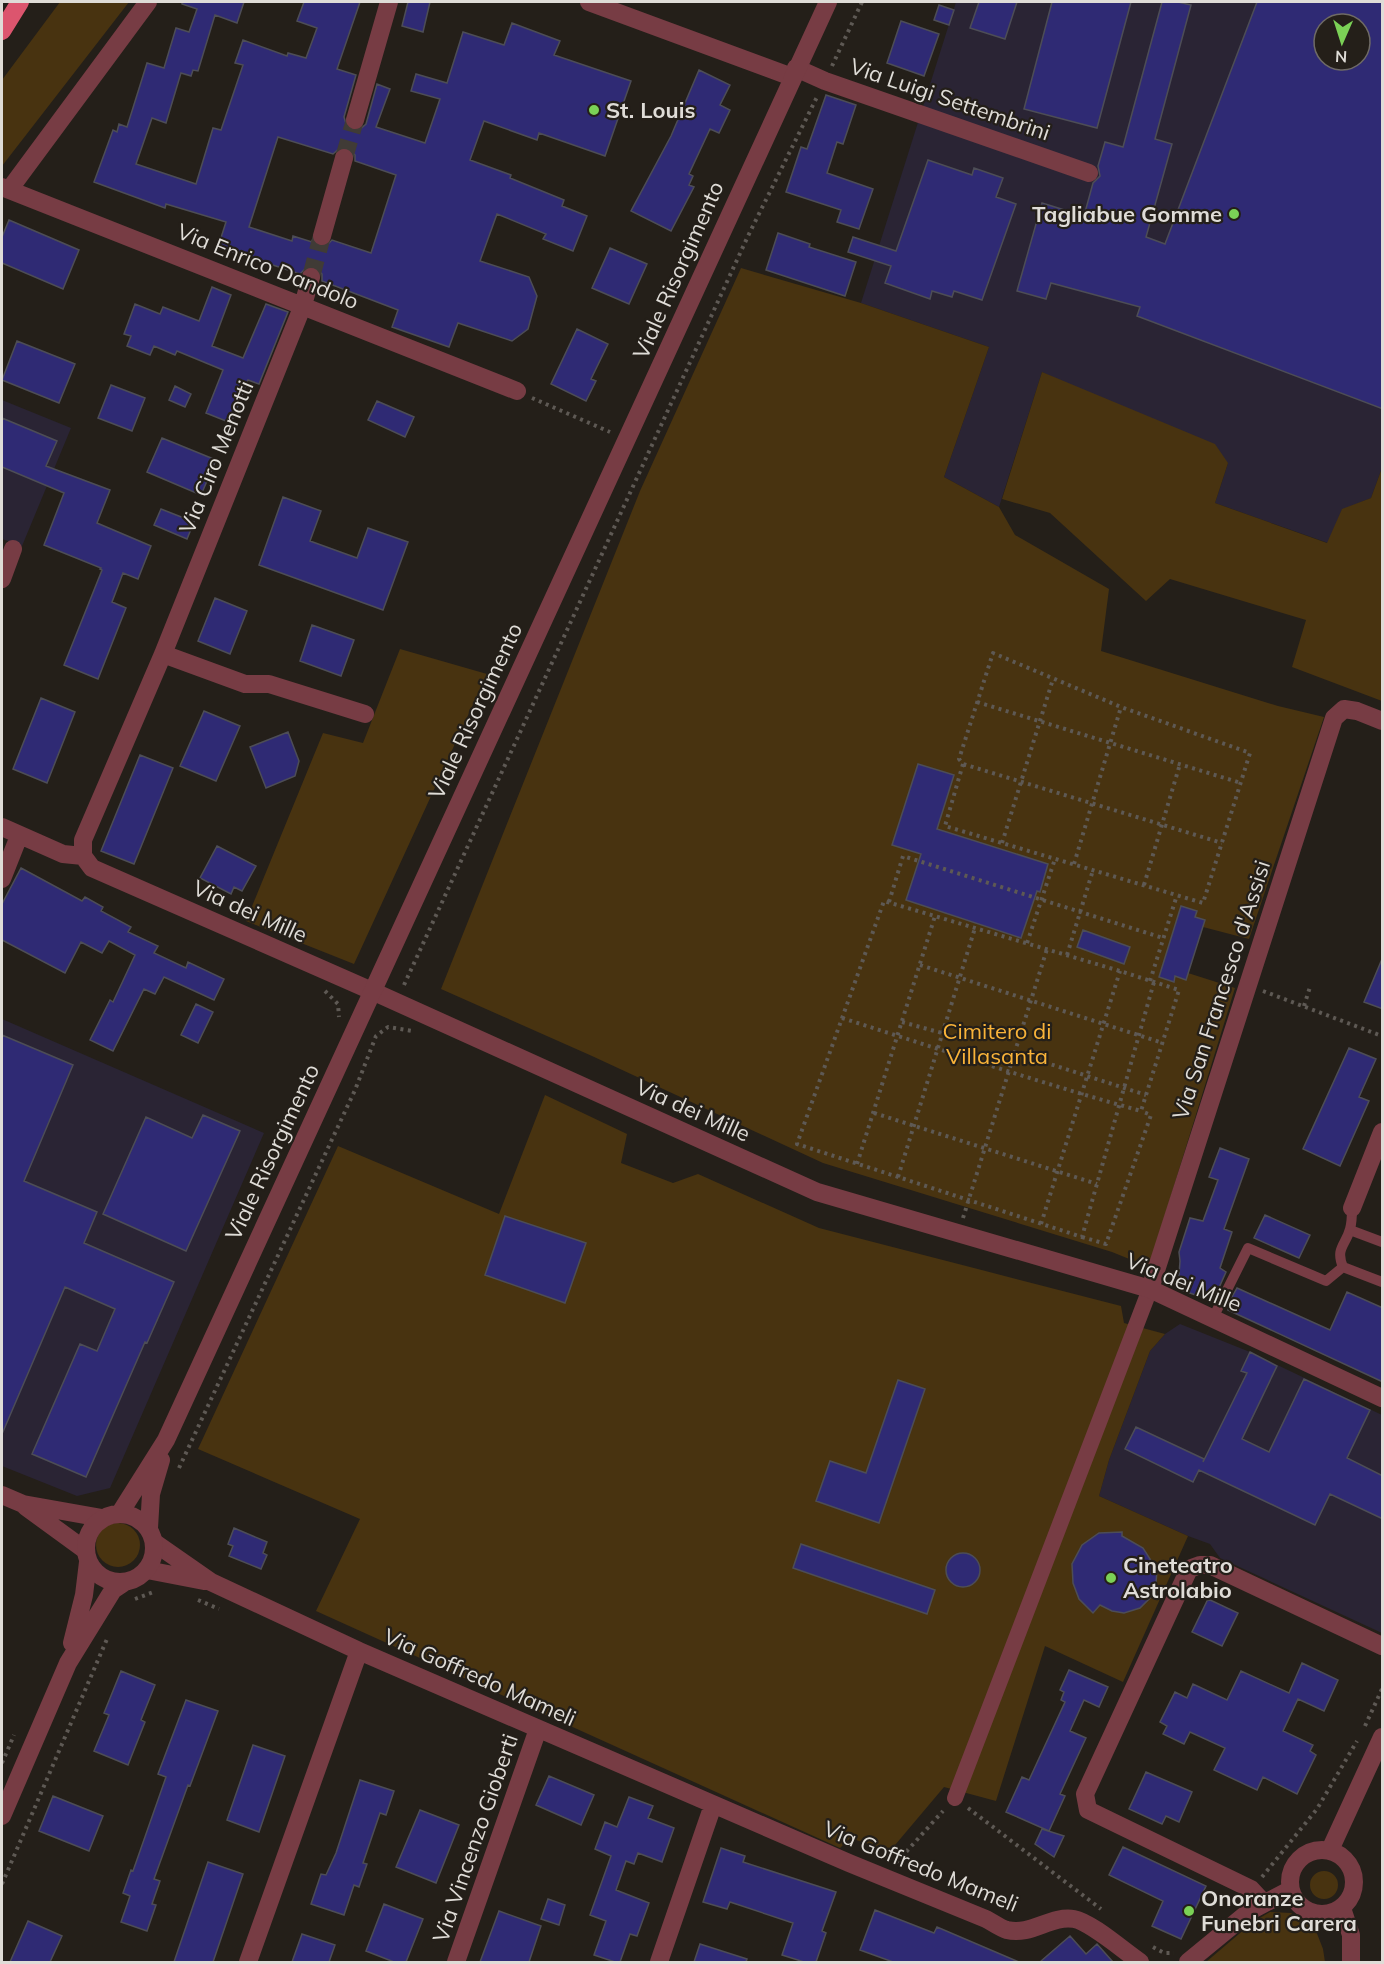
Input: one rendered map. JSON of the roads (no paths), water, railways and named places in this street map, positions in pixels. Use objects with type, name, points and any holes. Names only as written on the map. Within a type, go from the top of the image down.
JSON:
[{"type":"highway","points":[[2,31],[20,2]]},
{"type":"street","points":[[5,188],[148,2]]},
{"type":"street","points":[[355,120],[388,2]]},
{"type":"street","name":"Via Luigi Settembrini","points":[[589,2],[1089,172]]},
{"type":"street","name":"Viale Risorgimento","points":[[152,1536],[151,1494],[166,1440],[828,2]]},
{"type":"street","points":[[322,236],[344,158]]},
{"type":"street","name":"Via Enrico Dandolo","points":[[5,188],[517,391]]},
{"type":"street","name":"Via Ciro Menotti","points":[[83,856],[84,840],[163,654],[303,305],[310,278]]},
{"type":"street","points":[[2,579],[13,549]]},
{"type":"street","points":[[163,654],[245,684],[269,684],[365,714]]},
{"type":"street","name":"Via San Francesco d'Assisi","points":[[1150,1289],[1334,718],[1344,710],[1358,711],[1383,721]]},
{"type":"street","name":"Via dei Mille","points":[[2,827],[63,854],[83,856],[92,868],[332,973],[817,1192],[1150,1289],[1383,1398]]},
{"type":"street","points":[[2,879],[20,836]]},
{"type":"street","points":[[1352,1208],[1383,1132]]},
{"type":"street","points":[[955,1798],[1150,1289]]},
{"type":"street","name":"Viale Risorgimento","points":[[111,1515],[166,1440]]},
{"type":"street","points":[[2,1495],[22,1504],[87,1556],[93,1569],[105,1579],[125,1582]]},
{"type":"street","points":[[2,1816],[68,1662],[113,1590],[136,1578],[147,1569],[153,1559],[152,1536],[136,1517],[22,1504]]},
{"type":"street","points":[[68,1662],[84,1594],[90,1531],[111,1515]]},
{"type":"street","name":"Via Goffredo Mameli","points":[[152,1536],[211,1582]]},
{"type":"street","points":[[1264,1903],[1251,1889],[1088,1810],[1084,1794],[1089,1783],[1189,1569],[1200,1565],[1210,1565],[1383,1647]]},
{"type":"street","name":"Via Goffredo Mameli","points":[[147,1569],[211,1582],[538,1729],[849,1863],[986,1919],[1006,1930],[1023,1931],[1063,1918],[1078,1919],[1140,1962]]},
{"type":"street","name":"Via Goffredo Mameli","points":[[248,1962],[359,1650]]},
{"type":"street","name":"Via Vincenzo Gioberti","points":[[456,1962],[538,1729]]},
{"type":"street","points":[[1330,1850],[1383,1737]]},
{"type":"street","points":[[659,1962],[713,1805]]},
{"type":"street","points":[[1311,1850],[1330,1850],[1345,1858],[1354,1876],[1353,1890],[1342,1908],[1323,1914],[1310,1912],[1295,1900],[1290,1890],[1291,1871],[1300,1857],[1311,1850]]},
{"type":"street","points":[[1188,1962],[1250,1911],[1290,1890]]},
{"type":"street","points":[[1342,1908],[1352,1935],[1351,1962]]},
{"type":"lane","points":[[1352,1208],[1350,1230],[1342,1244],[1339,1257],[1343,1267],[1383,1282]]},
{"type":"lane","points":[[1350,1230],[1383,1242]]},
{"type":"lane","points":[[1213,1318],[1248,1248],[1326,1281],[1343,1267]]},
{"type":"tunnel","points":[[344,158],[355,120]]},
{"type":"tunnel","points":[[311,277],[322,236]]},
{"type":"place","name":"St. Louis","points":[[594,110]]},
{"type":"place","name":"Tagliabue Gomme","points":[[1234,214]]},
{"type":"place","name":"Cineteatro Astrolabio","points":[[1111,1578]]},
{"type":"place","name":"Onoranze Funebri Carera","points":[[1189,1911]]},
{"type":"park label","name":"Cimitero di Villasanta","points":[[997,1044]]}]
